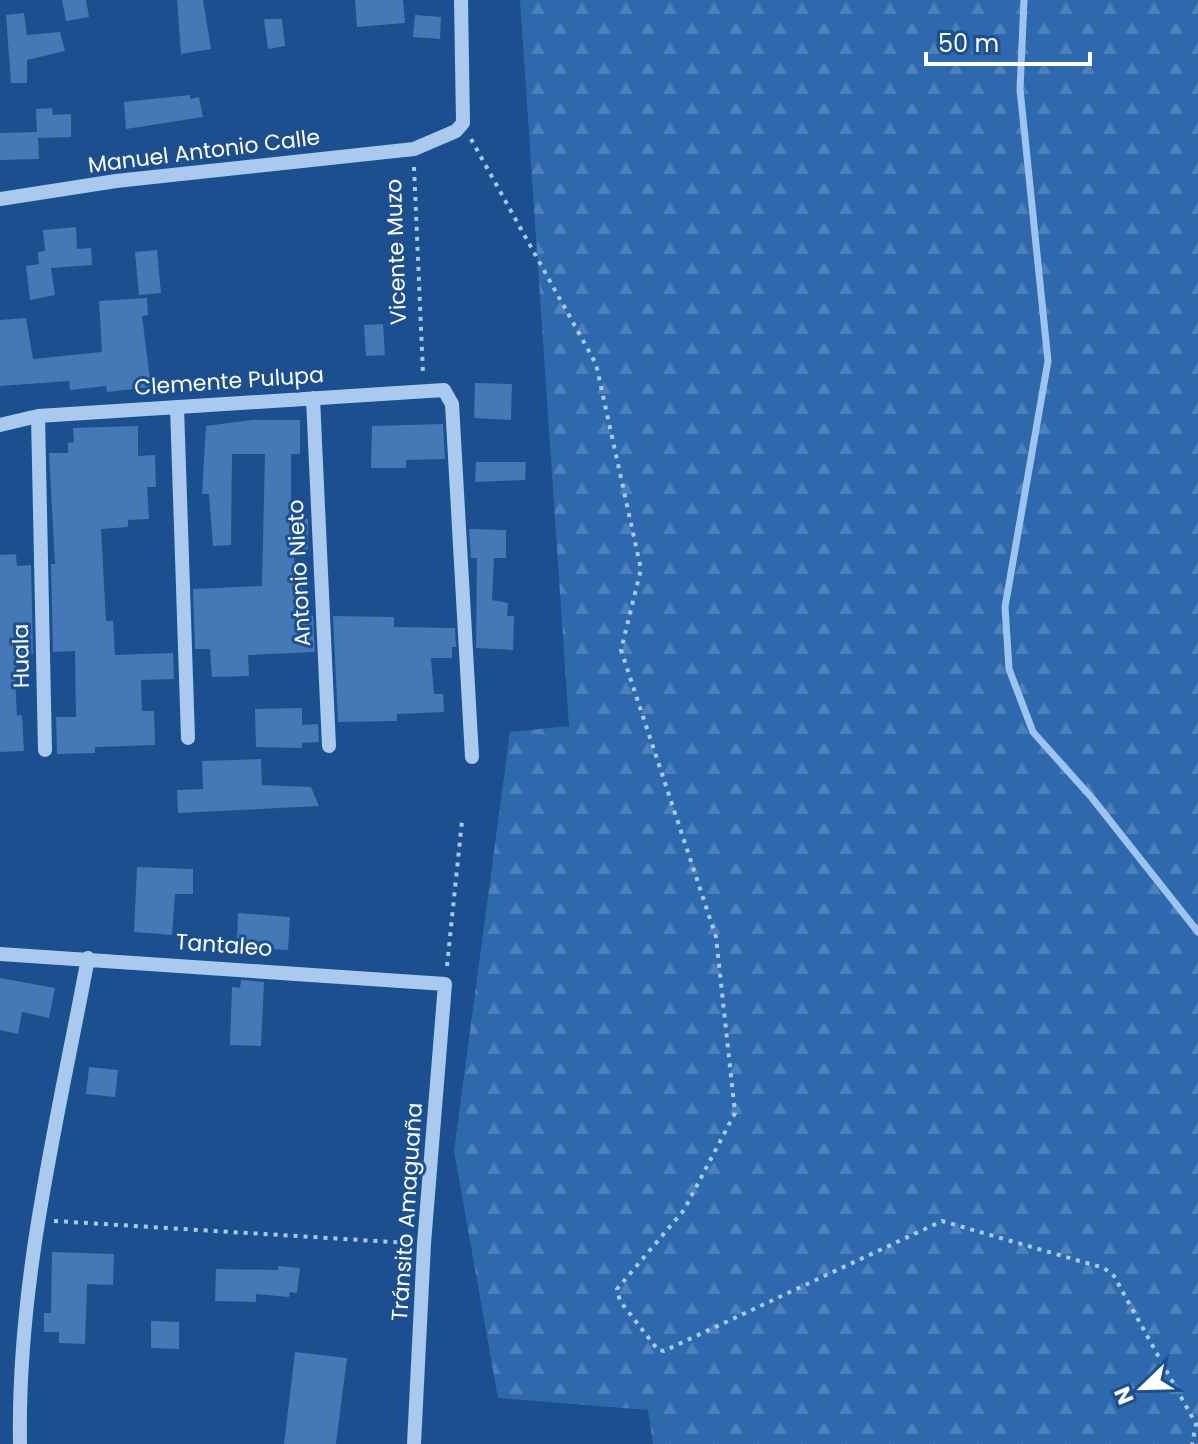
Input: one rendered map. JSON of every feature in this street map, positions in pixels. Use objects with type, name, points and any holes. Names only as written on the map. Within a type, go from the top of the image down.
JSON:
[{"type":"street","points":[[461,0],[463,123]]},
{"type":"street","name":"Vicente Muzo","points":[[414,149],[456,131],[463,123]]},
{"type":"street","name":"Manuel Antonio Calle","points":[[0,199],[116,181],[414,149]]},
{"type":"street","points":[[424,389],[444,390],[452,404],[472,757]]},
{"type":"street","name":"Clemente Pulupa","points":[[0,425],[38,416],[424,389]]},
{"type":"street","name":"Antonio Nieto","points":[[313,398],[329,746]]},
{"type":"street","points":[[177,407],[188,738]]},
{"type":"street","name":"Huala","points":[[38,416],[45,750]]},
{"type":"street","name":"Tantaleo","points":[[0,954],[445,984]]},
{"type":"street","points":[[20,1444],[20,1363],[29,1268],[88,958]]},
{"type":"street","name":"Tránsito Amaguaña","points":[[414,1444],[424,1244],[445,984]]},
{"type":"path","points":[[463,123],[596,364],[641,569],[621,650],[716,937],[735,1113],[684,1210],[617,1289],[620,1301],[658,1350],[664,1351],[935,1221],[942,1221],[1104,1268],[1114,1276],[1196,1424],[1192,1444]]},
{"type":"path","name":"Vicente Muzo","points":[[414,149],[424,389]]},
{"type":"path","points":[[445,984],[462,821]]},
{"type":"path","points":[[40,1220],[424,1244]]},
{"type":"green space","points":[[520,0],[1198,0],[1198,1444],[653,1444],[648,1410],[498,1398],[454,1151],[510,732],[569,726]]},
{"type":"building","points":[[62,0],[86,0],[89,17],[66,21]]},
{"type":"building","points":[[177,0],[203,0],[211,49],[181,54]]},
{"type":"building","points":[[355,0],[403,0],[405,23],[357,27]]},
{"type":"building","points":[[24,13],[27,35],[60,32],[65,51],[27,60],[27,83],[11,83],[6,15]]},
{"type":"building","points":[[415,15],[441,17],[440,39],[413,37]]},
{"type":"building","points":[[264,19],[282,19],[285,46],[268,49]]},
{"type":"building","points":[[190,95],[190,99],[199,97],[203,117],[126,129],[124,102]]},
{"type":"building","points":[[52,108],[53,115],[71,114],[71,137],[38,138],[39,159],[0,160],[0,133],[37,132],[36,109]]},
{"type":"building","points":[[76,227],[77,249],[91,248],[92,265],[51,268],[55,295],[30,300],[26,266],[39,264],[38,252],[45,251],[43,230]]},
{"type":"building","points":[[157,250],[161,293],[139,295],[135,252]]},
{"type":"building","points":[[147,298],[148,315],[142,316],[151,387],[107,392],[106,386],[70,390],[69,381],[0,386],[0,320],[26,318],[33,359],[102,352],[99,301]]},
{"type":"building","points":[[383,324],[385,355],[366,356],[364,325]]},
{"type":"building","points":[[475,383],[512,384],[511,420],[474,418]]},
{"type":"building","points":[[252,420],[300,420],[300,454],[291,454],[291,500],[293,519],[308,519],[308,550],[294,550],[294,586],[302,587],[301,616],[313,616],[315,652],[248,655],[249,676],[212,677],[210,649],[195,649],[193,589],[262,586],[265,454],[232,454],[231,545],[213,546],[209,494],[202,494],[206,426]]},
{"type":"building","points":[[443,424],[445,459],[406,460],[406,468],[371,468],[372,426]]},
{"type":"building","points":[[138,426],[138,456],[155,455],[156,487],[147,487],[149,519],[128,520],[128,527],[101,529],[106,621],[113,621],[115,655],[173,653],[174,679],[141,680],[142,711],[154,711],[155,745],[95,747],[95,753],[57,754],[56,717],[76,717],[75,651],[53,652],[51,564],[55,564],[49,453],[68,453],[68,443],[74,442],[73,428]]},
{"type":"building","points":[[476,462],[526,462],[525,480],[475,482]]},
{"type":"building","points":[[469,529],[506,530],[506,558],[494,558],[492,600],[508,603],[507,616],[514,616],[513,650],[476,648],[477,558],[471,558]]},
{"type":"building","points":[[16,554],[17,566],[31,565],[33,654],[18,655],[15,677],[17,716],[22,715],[24,751],[0,752],[0,555]]},
{"type":"building","points":[[333,616],[394,617],[394,627],[455,628],[456,647],[452,647],[452,658],[431,658],[434,694],[443,694],[444,712],[397,714],[397,721],[338,722]]},
{"type":"building","points":[[302,708],[302,725],[318,724],[319,742],[302,743],[302,748],[256,747],[255,709]]},
{"type":"building","points":[[261,759],[262,785],[311,787],[319,806],[178,813],[177,790],[203,789],[202,761]]},
{"type":"building","points":[[137,867],[193,869],[193,894],[175,894],[172,935],[134,932]]},
{"type":"building","points":[[238,913],[290,917],[288,950],[268,949],[269,942],[237,940]]},
{"type":"building","points":[[0,978],[55,988],[49,1018],[22,1012],[18,1034],[0,1030]]},
{"type":"building","points":[[241,980],[264,982],[261,1046],[230,1045],[232,987],[240,988]]},
{"type":"building","points":[[89,1067],[118,1070],[115,1097],[86,1094]]},
{"type":"building","points":[[52,1252],[114,1254],[113,1285],[87,1284],[85,1344],[59,1343],[59,1332],[44,1332],[44,1313],[51,1313]]},
{"type":"building","points":[[278,1266],[300,1268],[297,1293],[290,1292],[289,1297],[256,1294],[256,1302],[215,1301],[216,1269],[278,1270]]},
{"type":"building","points":[[151,1321],[179,1322],[179,1349],[151,1348]]},
{"type":"building","points":[[295,1352],[347,1358],[336,1444],[284,1444]]},
{"type":"waterway","points":[[1024,0],[1020,89],[1048,361],[1005,607],[1009,669],[1033,732],[1092,798],[1198,932]]}]
